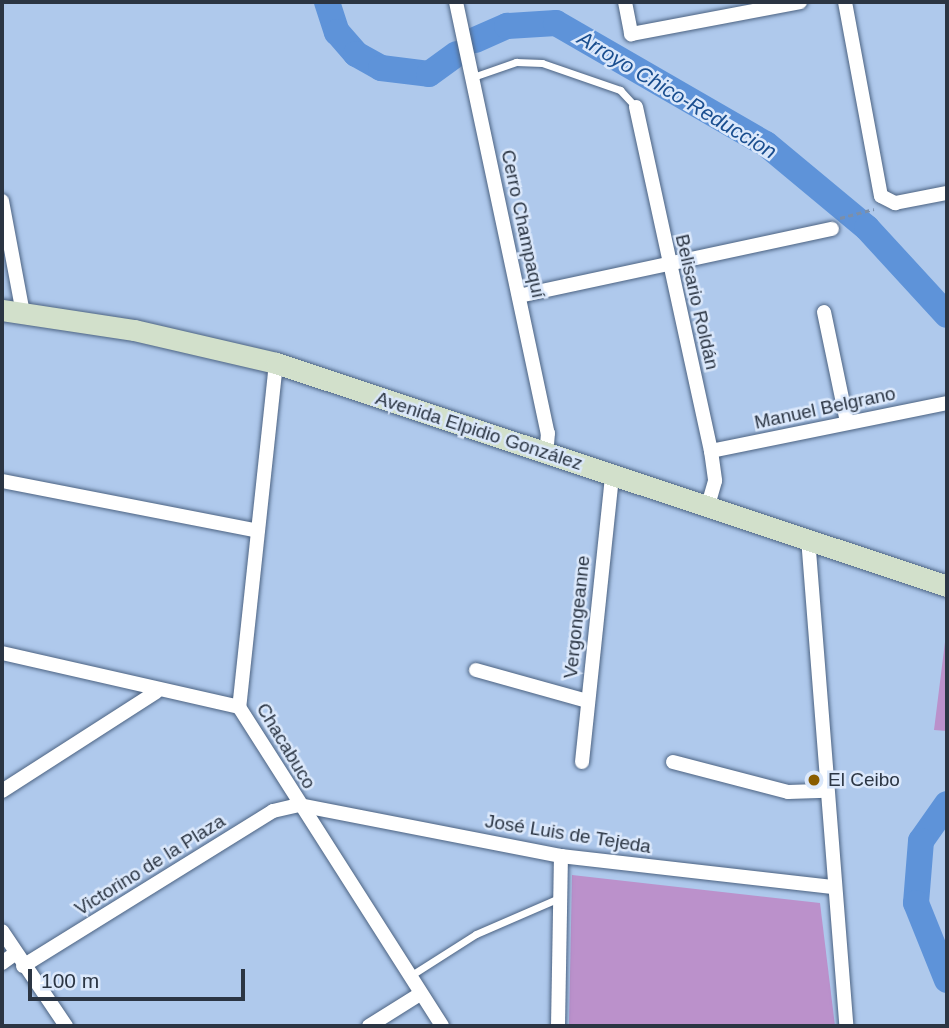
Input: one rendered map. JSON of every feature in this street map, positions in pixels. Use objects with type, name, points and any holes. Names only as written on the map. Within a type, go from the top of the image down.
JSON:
[{"type":"main road","name":"Avenida Elpidio González","points":[[2,310],[276,363],[947,586]]},
{"type":"street","name":"Cerro Champaquí","points":[[456,2],[548,433],[545,454]]},
{"type":"street","points":[[625,2],[631,34],[800,2]]},
{"type":"street","points":[[845,2],[882,205],[947,193]]},
{"type":"street","name":"Belisario Roldán","points":[[636,107],[668,265],[711,451],[715,481],[708,506]]},
{"type":"street","points":[[2,201],[23,313]]},
{"type":"street","points":[[519,296],[832,229]]},
{"type":"street","points":[[824,312],[847,422]]},
{"type":"street","name":"Chacabuco","points":[[276,363],[239,707],[442,1026]]},
{"type":"street","name":"Manuel Belgrano","points":[[711,451],[947,402]]},
{"type":"street","name":"Vergongeanne","points":[[582,762],[612,475]]},
{"type":"street","points":[[2,481],[256,530]]},
{"type":"street","points":[[808,538],[846,1026]]},
{"type":"street","points":[[2,653],[156,692],[239,707]]},
{"type":"street","points":[[476,670],[587,701]]},
{"type":"street","points":[[2,792],[156,692]]},
{"type":"street","points":[[673,762],[788,792],[826,791]]},
{"type":"street","name":"José Luis de Tejeda","points":[[299,805],[561,856],[834,887]]},
{"type":"street","name":"Victorino de la Plaza","points":[[2,963],[20,960],[273,811],[299,805]]},
{"type":"street","points":[[558,1026],[557,899],[561,856]]},
{"type":"street","points":[[2,931],[66,1026]]},
{"type":"street","points":[[369,1026],[421,993]]},
{"type":"lane","points":[[472,78],[516,62],[542,63],[620,90],[636,107]]},
{"type":"lane","points":[[410,976],[476,934],[557,899]]},
{"type":"path","points":[[841,216],[882,205]]},
{"type":"shaded area","points":[[947,642],[947,731],[934,730]]},
{"type":"shaded area","points":[[572,875],[820,903],[835,1026],[569,1026]]},
{"type":"waterway","name":"Arroyo Chico-Reduccion","points":[[327,2],[337,32],[356,54],[381,68],[429,74],[457,54]]},
{"type":"waterway","name":"Arroyo Chico-Reduccion","points":[[475,40],[507,26],[556,23],[766,144],[867,228],[947,315]]},
{"type":"waterway","name":"Arroyo Chico-Reduccion","points":[[947,804],[921,841],[916,903],[947,980]]},
{"type":"place","name":"El Ceibo","points":[[814,780]]}]
